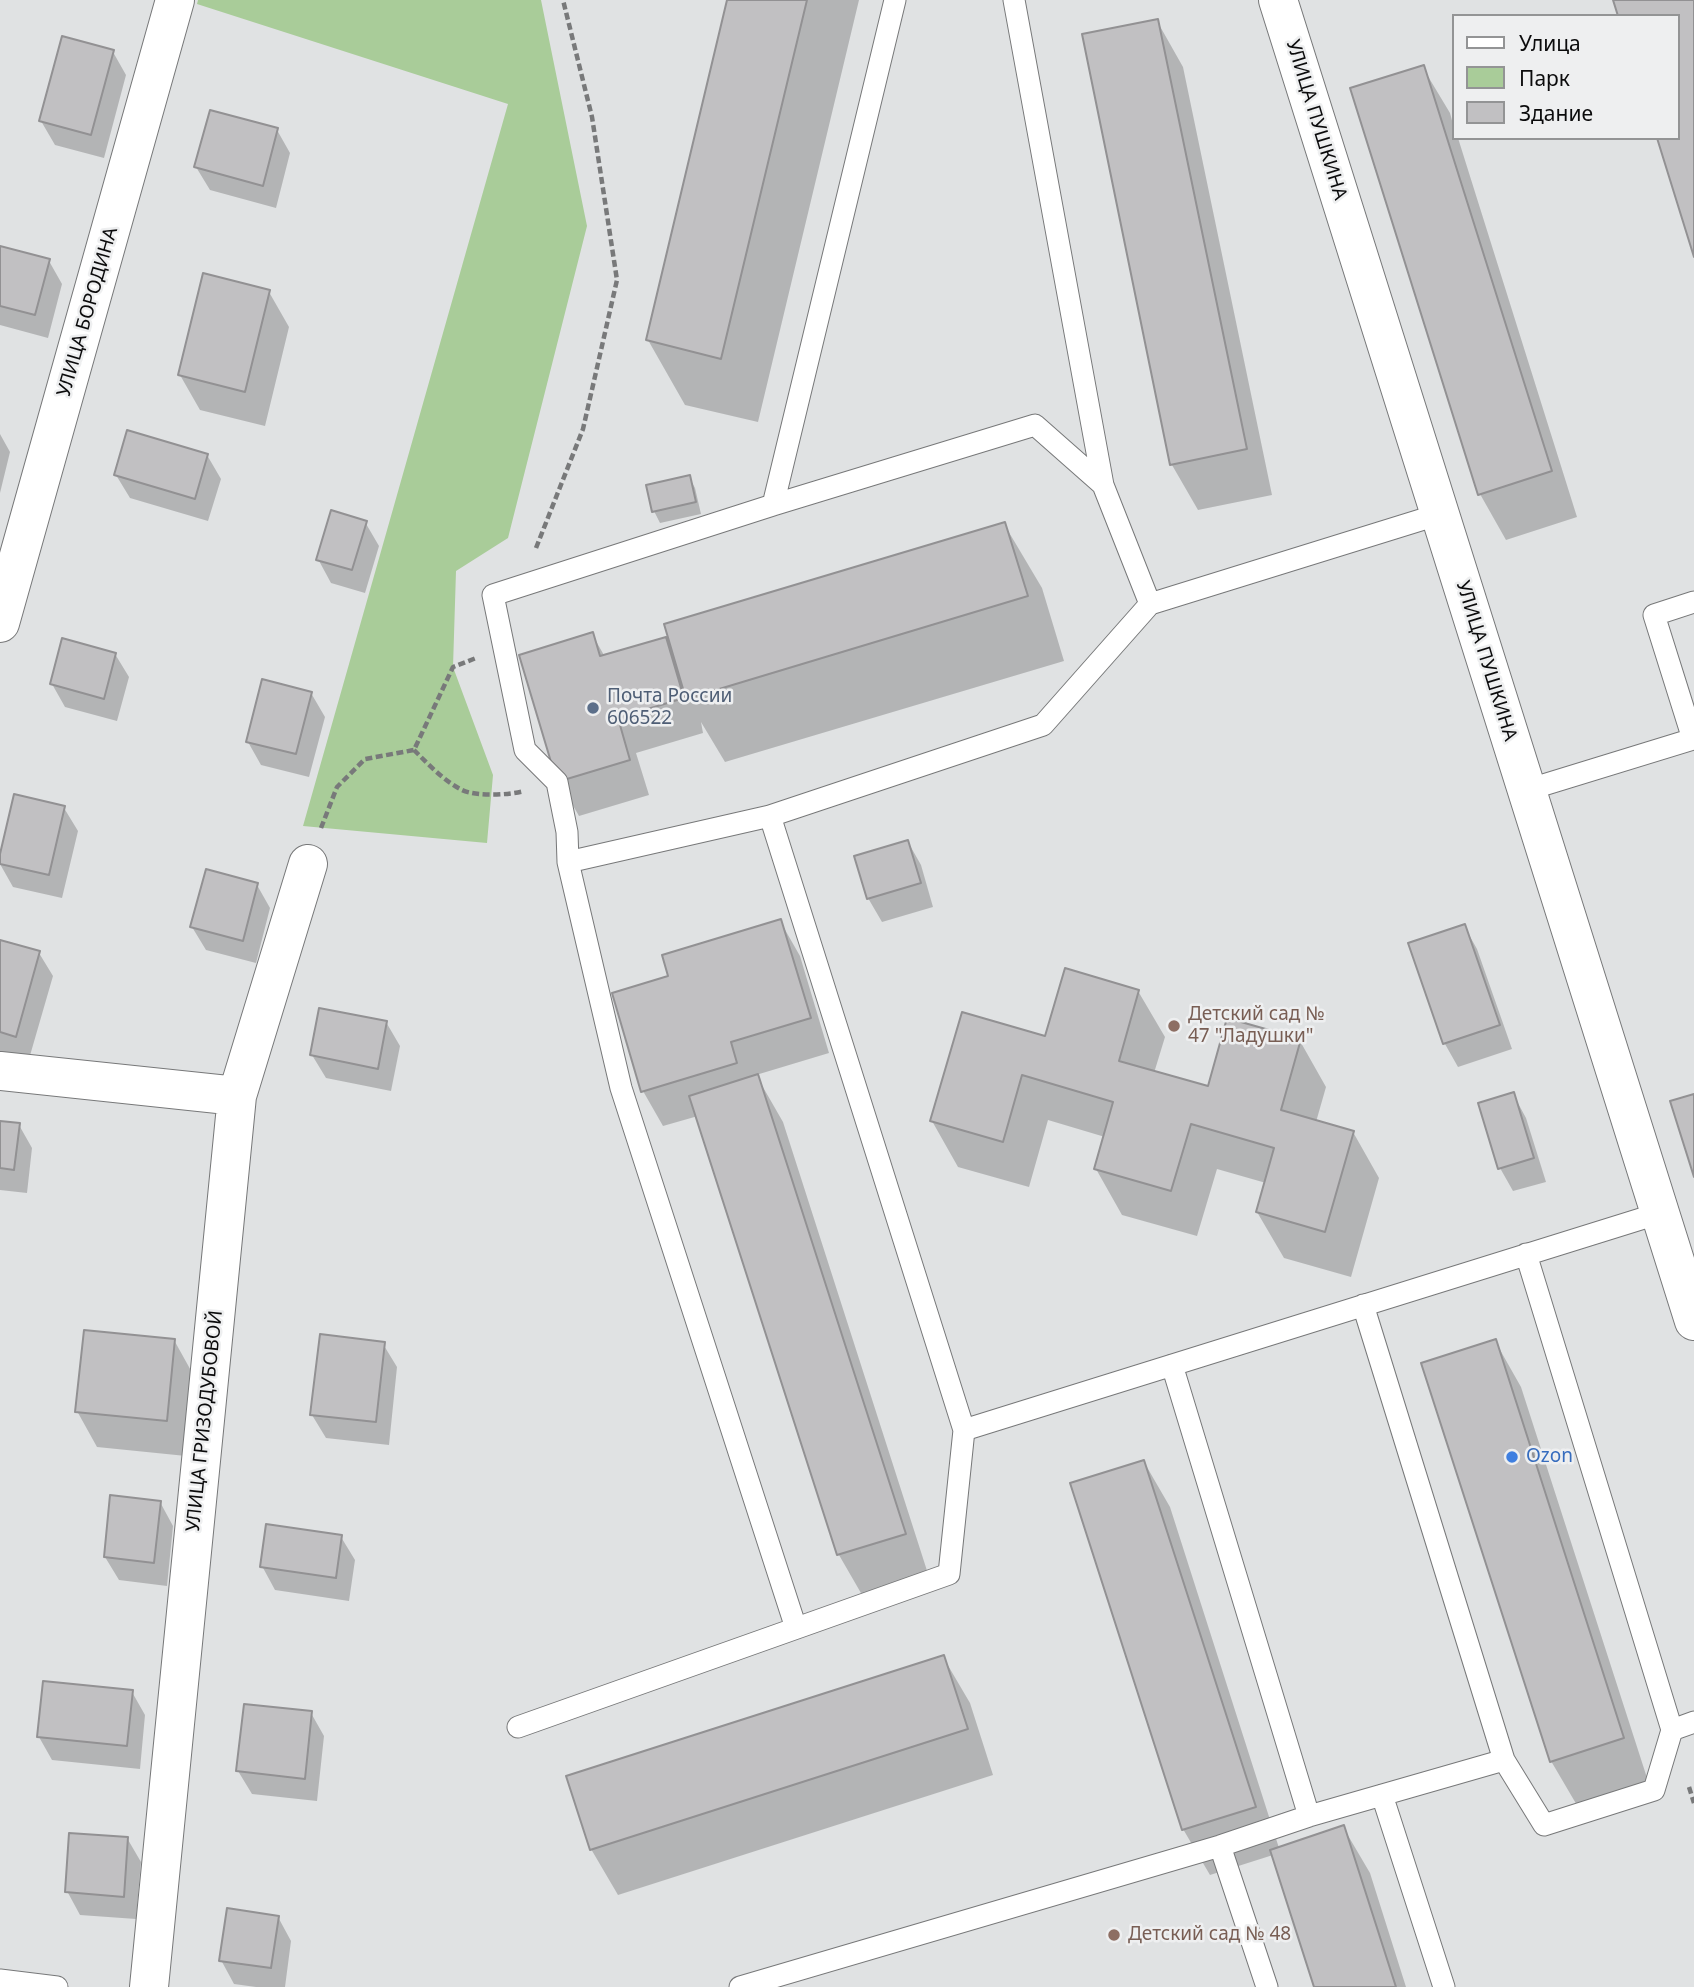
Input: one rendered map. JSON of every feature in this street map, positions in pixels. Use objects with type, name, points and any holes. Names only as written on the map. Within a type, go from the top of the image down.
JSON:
[{"type":"street","name":"УЛИЦА БОРОДИНА","points":[[0,623],[176,0]]},
{"type":"street","name":"УЛИЦА ПУШКИНА","points":[[1278,0],[1694,1321]]},
{"type":"street","name":"УЛИЦА ГРИЗОДУБОВОЙ","points":[[149,1987],[237,1096],[308,864]]},
{"type":"street","points":[[0,1071],[237,1096]]},
{"type":"lane","points":[[773,505],[895,0]]},
{"type":"lane","points":[[1014,0],[1103,485],[1150,604]]},
{"type":"lane","points":[[796,1628],[621,1088],[568,862],[567,832],[557,782],[525,750],[493,595],[1035,425],[1103,485]]},
{"type":"lane","points":[[568,862],[770,816],[1043,725],[1150,604],[1440,514]]},
{"type":"lane","points":[[1527,790],[1693,739],[1654,615],[1694,602]]},
{"type":"lane","points":[[518,1727],[949,1574],[964,1430],[770,816]]},
{"type":"lane","points":[[964,1430],[1660,1213]]},
{"type":"lane","points":[[1363,1305],[1504,1760],[1544,1825],[1654,1790],[1672,1730],[1526,1254]]},
{"type":"lane","points":[[1172,1365],[1309,1816]]},
{"type":"lane","points":[[1672,1730],[1694,1722]]},
{"type":"lane","points":[[740,1987],[1504,1760]]},
{"type":"lane","points":[[1382,1795],[1444,1987]]},
{"type":"lane","points":[[1220,1846],[1266,1987]]},
{"type":"lane","points":[[0,1980],[57,1987]]},
{"type":"path","points":[[522,585],[583,429],[617,280],[592,117],[563,0]]},
{"type":"path","points":[[414,750],[453,667],[503,647]]},
{"type":"path","points":[[414,750],[431,767],[464,791],[508,795],[557,782]]},
{"type":"path","points":[[308,864],[337,787],[365,759],[414,750]]},
{"type":"green space","points":[[198,0],[541,0],[587,226],[508,538],[456,571],[453,667],[493,775],[487,843],[303,826],[508,104],[197,4]]},
{"type":"building","points":[[727,0],[807,0],[721,359],[646,340]]},
{"type":"building","points":[[1613,0],[1694,0],[1694,257],[1658,140],[1680,140],[1680,14],[1617,14]]},
{"type":"building","points":[[1158,19],[1247,449],[1170,465],[1082,34]]},
{"type":"building","points":[[62,36],[114,50],[91,135],[39,121]]},
{"type":"building","points":[[1424,65],[1552,471],[1478,495],[1350,88]]},
{"type":"building","points":[[210,110],[278,128],[263,186],[194,167]]},
{"type":"building","points":[[0,246],[50,259],[35,315],[0,306]]},
{"type":"building","points":[[203,273],[270,290],[245,392],[178,375]]},
{"type":"building","points":[[127,430],[208,454],[195,499],[114,475]]},
{"type":"building","points":[[690,475],[696,502],[652,512],[646,485]]},
{"type":"building","points":[[331,510],[367,521],[352,570],[316,560]]},
{"type":"building","points":[[1005,522],[1028,596],[686,699],[664,624]]},
{"type":"building","name":"Почта России 606522","points":[[593,632],[600,656],[666,637],[684,698],[618,718],[630,760],[557,782],[519,655]]},
{"type":"building","points":[[62,638],[116,653],[104,699],[50,684]]},
{"type":"building","points":[[262,679],[312,692],[296,754],[246,742]]},
{"type":"building","points":[[14,794],[65,806],[49,875],[0,864]]},
{"type":"building","points":[[908,840],[921,883],[867,899],[854,856]]},
{"type":"building","points":[[206,869],[258,883],[243,941],[190,927]]},
{"type":"building","points":[[781,919],[811,1018],[731,1042],[737,1063],[641,1092],[612,993],[668,976],[662,955]]},
{"type":"building","points":[[1465,924],[1500,1025],[1443,1044],[1408,943]]},
{"type":"building","points":[[0,940],[40,951],[16,1037],[0,1032]]},
{"type":"building","points":[[1065,968],[1139,990],[1119,1061],[1208,1086],[1227,1018],[1301,1039],[1281,1110],[1354,1131],[1325,1232],[1256,1212],[1274,1148],[1191,1124],[1171,1191],[1094,1169],[1113,1102],[1022,1075],[1003,1142],[930,1121],[962,1012],[1045,1036]]},
{"type":"building","points":[[319,1008],[387,1021],[378,1069],[310,1055]]},
{"type":"building","points":[[758,1074],[906,1534],[837,1555],[689,1096]]},
{"type":"building","points":[[1514,1092],[1534,1158],[1498,1169],[1478,1103]]},
{"type":"building","points":[[1694,1094],[1694,1177],[1670,1101]]},
{"type":"building","points":[[0,1121],[20,1123],[14,1170],[0,1168]]},
{"type":"building","points":[[84,1330],[175,1339],[167,1421],[75,1412]]},
{"type":"building","points":[[320,1334],[385,1342],[376,1422],[310,1415]]},
{"type":"building","points":[[1496,1339],[1624,1738],[1550,1762],[1421,1363]]},
{"type":"building","points":[[1144,1460],[1256,1807],[1182,1830],[1070,1483]]},
{"type":"building","points":[[110,1495],[161,1501],[154,1563],[104,1557]]},
{"type":"building","points":[[266,1524],[342,1535],[336,1578],[260,1567]]},
{"type":"building","points":[[944,1655],[968,1729],[590,1850],[566,1776]]},
{"type":"building","points":[[43,1681],[133,1690],[127,1746],[37,1737]]},
{"type":"building","points":[[244,1704],[312,1711],[305,1779],[236,1771]]},
{"type":"building","points":[[1344,1825],[1396,1987],[1314,1987],[1270,1850]]},
{"type":"building","points":[[69,1833],[128,1837],[124,1897],[65,1892]]},
{"type":"building","points":[[227,1908],[279,1916],[271,1968],[219,1961]]},
{"type":"place","name":"Почта России 606522","points":[[593,708]]},
{"type":"place","name":"Детский сад № 47 \"Ладушки\"","points":[[1174,1026]]},
{"type":"place","name":"Ozon","points":[[1512,1457]]},
{"type":"place","name":"Детский сад № 48","points":[[1114,1935]]}]
